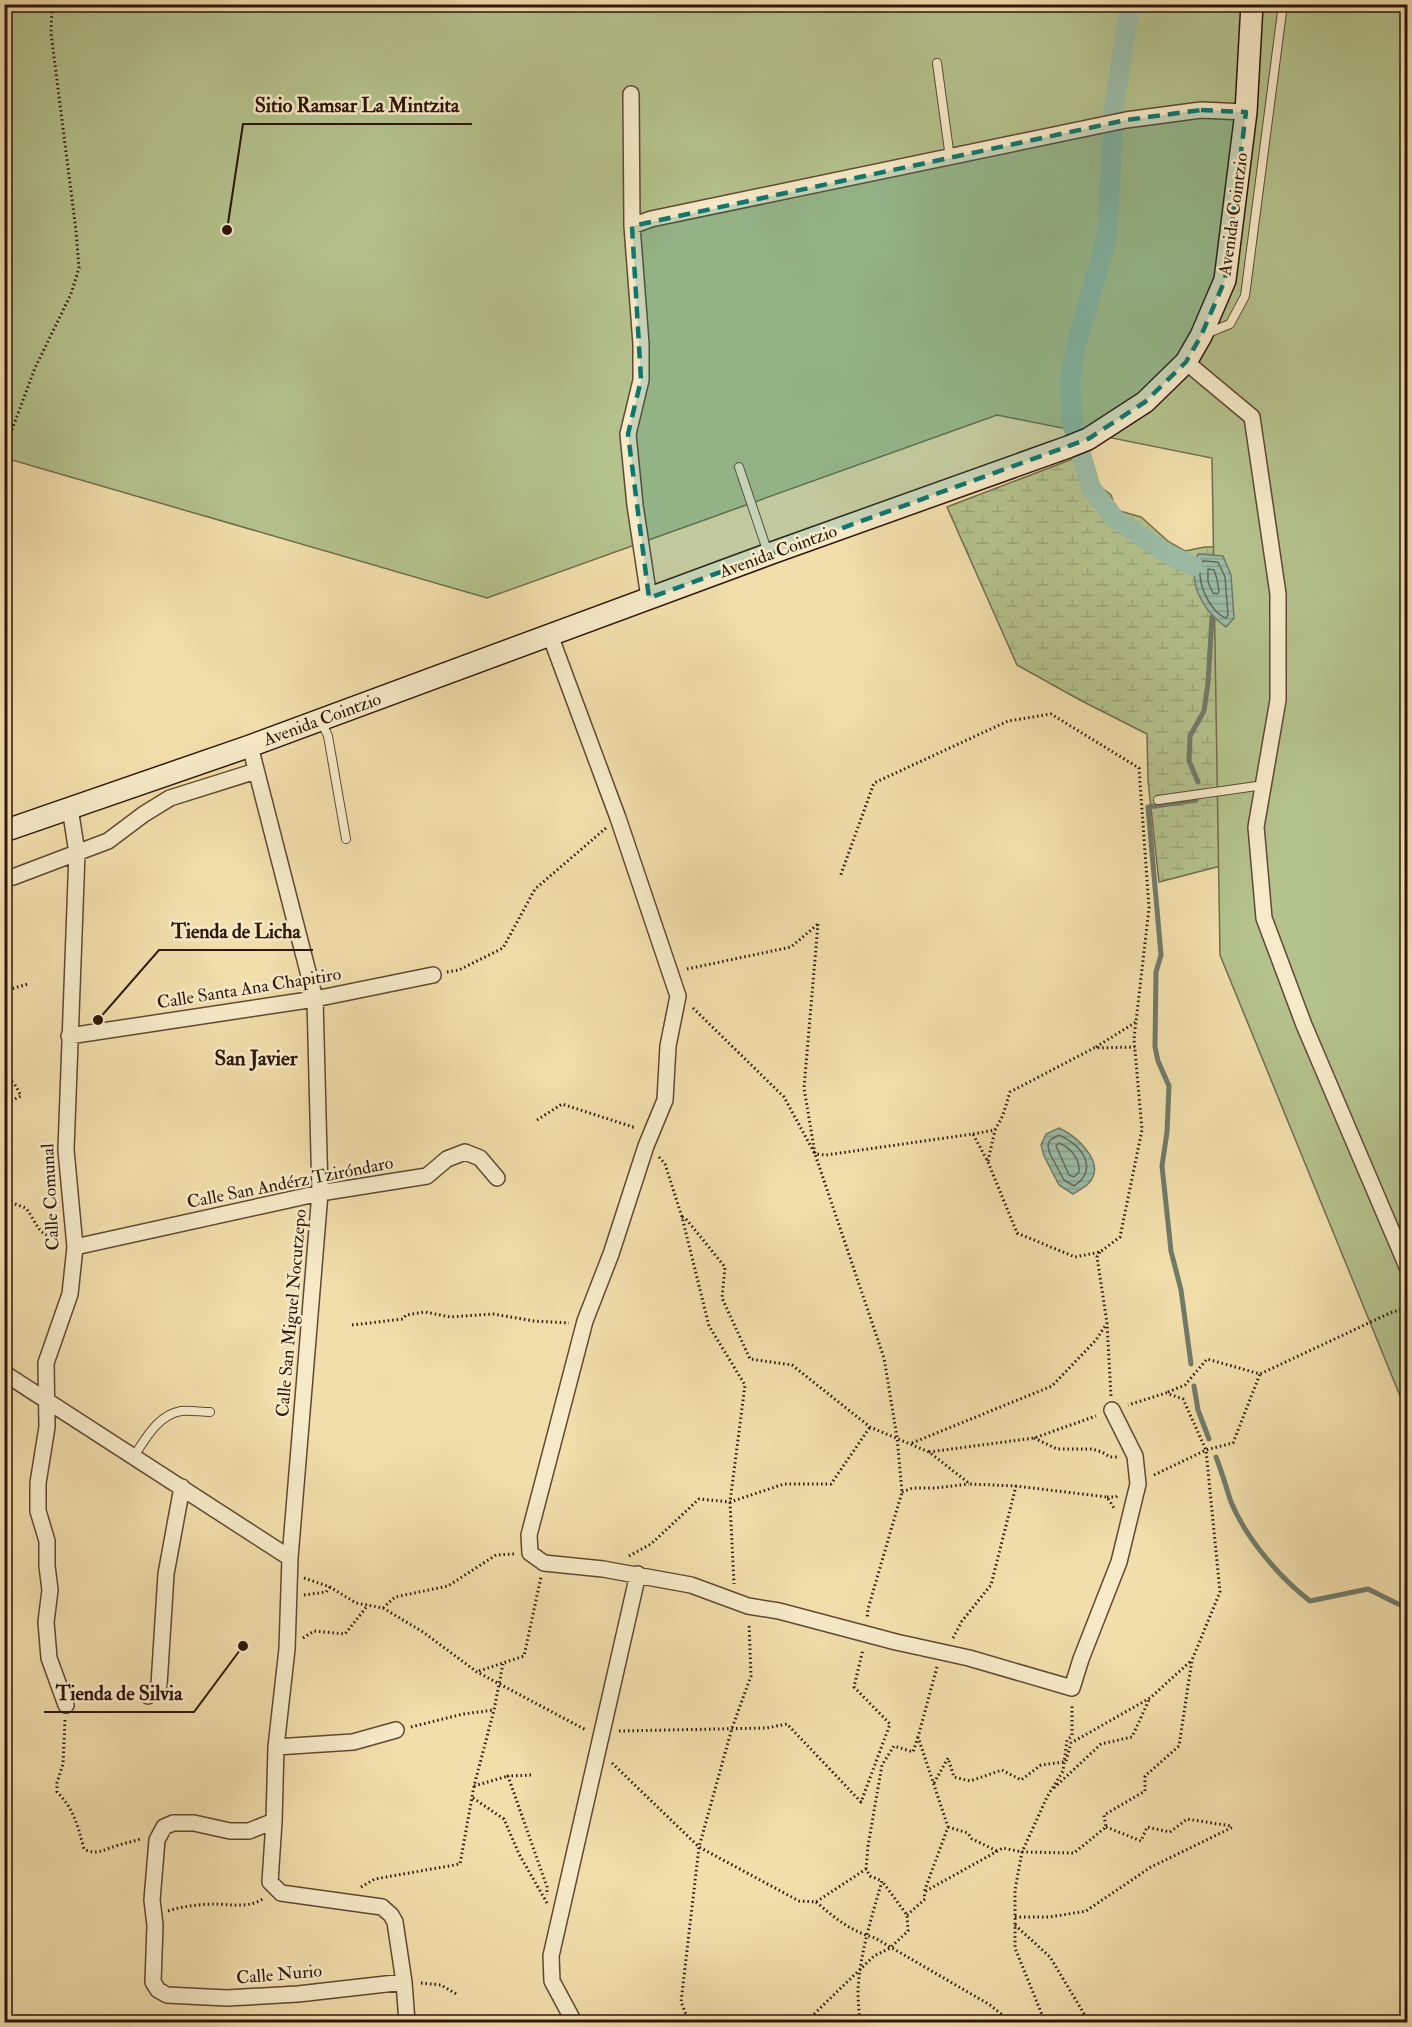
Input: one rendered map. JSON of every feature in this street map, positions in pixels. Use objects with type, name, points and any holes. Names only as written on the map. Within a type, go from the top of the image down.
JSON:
[{"type":"main road","name":"Avenida Cointzio","points":[[4,831],[250,746],[769,554],[1068,447],[1088,439],[1145,402],[1186,362],[1201,336],[1225,280],[1246,112],[1252,4]]},
{"type":"street","points":[[631,94],[632,226],[641,344],[641,380],[628,434],[635,505],[649,598]]},
{"type":"street","points":[[632,226],[651,219],[1104,124],[1201,110],[1246,112]]},
{"type":"street","points":[[1186,362],[1252,417],[1278,594],[1278,700],[1256,827],[1264,918],[1304,1024],[1407,1269]]},
{"type":"street","points":[[550,635],[618,818],[678,996],[668,1046],[665,1100],[585,1321],[530,1535],[530,1553],[544,1563],[603,1569],[691,1585],[742,1603],[944,1652],[1072,1688],[1119,1562],[1138,1484],[1135,1456],[1112,1410]]},
{"type":"street","name":"Calle San Miguel Nocutzepo","points":[[250,746],[315,999],[320,1193],[290,1558],[287,1649],[276,1747],[270,1881],[276,1888]]},
{"type":"street","points":[[4,878],[13,878],[108,841],[170,798],[256,771]]},
{"type":"street","name":"Calle Comunal","points":[[66,1705],[49,1658],[46,1622],[50,1590],[47,1541],[38,1511],[38,1483],[47,1426],[46,1363],[70,1293],[75,1243],[66,1150],[77,854],[70,808]]},
{"type":"street","name":"Calle Santa Ana Chapitiro","points":[[69,1036],[315,999],[433,975]]},
{"type":"street","name":"Calle San Andérz Tziróndaro","points":[[75,1243],[320,1193],[427,1176],[447,1159],[465,1152],[480,1158],[497,1178]]},
{"type":"street","points":[[4,1373],[290,1558]]},
{"type":"street","points":[[148,1696],[159,1685],[166,1574],[182,1487]]},
{"type":"street","points":[[574,2022],[552,1981],[551,1956],[638,1575]]},
{"type":"street","points":[[276,1747],[353,1742],[396,1730]]},
{"type":"street","points":[[155,1925],[152,1900],[162,1832],[173,1823],[194,1823],[230,1831],[249,1832],[274,1821]]},
{"type":"street","points":[[276,1888],[282,1893],[382,1907],[392,1915],[404,1982],[407,2022]]},
{"type":"street","name":"Calle Nurio","points":[[155,1925],[153,1982],[158,1990],[167,1995],[227,1998],[297,1994],[404,1982]]},
{"type":"lane","points":[[1201,336],[1230,324],[1245,296],[1283,4]]},
{"type":"lane","points":[[937,63],[950,158]]},
{"type":"lane","points":[[739,467],[769,554]]},
{"type":"lane","points":[[320,720],[328,736],[346,838]]},
{"type":"lane","points":[[1158,800],[1264,785]]},
{"type":"lane","points":[[134,1456],[155,1425],[171,1414],[182,1411],[210,1412]]},
{"type":"path","points":[[4,451],[35,368],[71,294],[79,268],[51,33],[52,4]]},
{"type":"path","points":[[840,877],[874,783],[1008,721],[1051,714],[1139,768],[1149,908],[1135,1047],[1142,1130],[1120,1237],[1100,1252],[1097,1257],[1107,1323],[1112,1410]]},
{"type":"path","points":[[433,975],[459,970],[502,948],[535,889],[618,818]]},
{"type":"path","points":[[603,1731],[766,1728],[787,1724],[861,1802],[890,1724],[854,1687],[866,1634],[868,1609],[902,1491],[897,1437],[884,1358],[815,1154],[804,1088],[818,924],[791,947],[670,970]]},
{"type":"path","points":[[4,991],[27,984]]},
{"type":"path","points":[[678,996],[784,1097],[815,1154]]},
{"type":"path","points":[[988,1162],[994,1130],[1003,1115],[1010,1092],[1094,1048],[1137,1022]]},
{"type":"path","points":[[1094,1048],[1135,1047]]},
{"type":"path","points":[[4,1077],[14,1083],[21,1095],[4,1104]]},
{"type":"path","points":[[537,1120],[562,1104],[649,1140],[665,1164],[682,1217],[709,1326],[745,1385],[730,1502],[750,1676],[732,1728],[699,1847],[681,2002],[689,2022]]},
{"type":"path","points":[[815,1154],[826,1155],[994,1130]]},
{"type":"path","points":[[973,1134],[988,1162],[1017,1233],[1076,1257],[1100,1252]]},
{"type":"path","points":[[15,1204],[26,1208],[35,1225],[44,1235],[75,1243]]},
{"type":"path","points":[[682,1217],[724,1267],[722,1298],[750,1359],[792,1365],[870,1427],[929,1452],[970,1484]]},
{"type":"path","points":[[1166,1392],[1185,1385],[1207,1359],[1260,1374],[1407,1307]]},
{"type":"path","points":[[352,1325],[403,1319],[406,1315],[425,1312],[450,1317],[493,1314],[564,1324],[585,1321]]},
{"type":"path","points":[[911,1444],[1052,1386],[1096,1340],[1107,1323]]},
{"type":"path","points":[[1138,1484],[1196,1455],[1233,1443],[1260,1374]]},
{"type":"path","points":[[603,1569],[651,1544],[699,1499],[730,1502],[784,1484],[831,1484],[870,1427]]},
{"type":"path","points":[[1034,1438],[1057,1449],[1092,1449],[1110,1457],[1135,1456]]},
{"type":"path","points":[[902,1491],[913,1488],[970,1484],[1016,1485],[1107,1497],[1118,1514]]},
{"type":"path","points":[[814,2014],[874,1956],[890,1948],[908,1931],[907,1915],[882,1881],[870,1876],[866,1869],[882,1765],[894,1746],[913,1752],[939,1659],[962,1621],[991,1585],[1016,1485]]},
{"type":"path","points":[[383,1608],[395,1597],[448,1586],[496,1555],[530,1553]]},
{"type":"path","points":[[290,1558],[301,1577],[330,1587],[356,1603],[383,1608],[423,1632],[477,1672],[585,1728],[598,1750],[699,1847],[799,1901],[816,1902],[866,1869]]},
{"type":"path","points":[[477,1672],[524,1656],[544,1563]]},
{"type":"path","points":[[288,1605],[292,1600],[306,1595],[326,1592],[330,1587]]},
{"type":"path","points":[[287,1649],[314,1631],[345,1634],[369,1605]]},
{"type":"path","points":[[1045,2022],[1015,1948],[1015,1890],[1022,1852],[1063,1770],[1071,1743],[1150,1698],[1192,1660],[1179,1746],[1145,1776],[1145,1791],[1104,1815],[1106,1827]]},
{"type":"path","points":[[338,1900],[375,1879],[460,1864],[474,1786],[494,1710],[503,1664]]},
{"type":"path","points":[[1063,1770],[1067,1740],[1072,1736],[1072,1688]]},
{"type":"path","points":[[148,1696],[89,1699],[66,1705],[63,1764],[57,1783],[57,1792],[68,1803],[76,1820],[84,1849],[88,1851],[105,1852],[113,1846],[162,1832]]},
{"type":"path","points":[[1051,1791],[1101,1744],[1132,1737],[1150,1698]]},
{"type":"path","points":[[396,1730],[463,1714],[494,1710]]},
{"type":"path","points":[[907,1915],[925,1899],[924,1892],[948,1827],[918,1737]]},
{"type":"path","points":[[933,1784],[948,1758],[954,1777],[970,1780],[1002,1770],[1021,1780],[1041,1765],[1064,1762]]},
{"type":"path","points":[[474,1786],[508,1776],[531,1775]]},
{"type":"path","points":[[473,1798],[504,1819],[519,1854],[548,1906],[547,1887],[508,1776]]},
{"type":"path","points":[[1015,1917],[1050,1917],[1086,1911],[1151,1867],[1233,1827],[1187,1819],[1170,1832],[1147,1827],[1141,1841],[1106,1827]]},
{"type":"path","points":[[948,1827],[968,1833],[972,1839],[997,1851]]},
{"type":"path","points":[[924,1892],[1003,1848],[1022,1852],[1074,1853],[1106,1827]]},
{"type":"path","points":[[860,2022],[858,1990],[860,1971],[882,1881]]},
{"type":"path","points":[[155,1925],[166,1911],[182,1906],[254,1903],[262,1901],[276,1888]]},
{"type":"path","points":[[816,1902],[840,1924],[875,1938],[990,2005],[1011,2022]]},
{"type":"path","points":[[1015,1925],[1050,1957],[1089,2022]]},
{"type":"path","points":[[404,1982],[441,1985],[458,1995]]},
{"type":"highlighted area","points":[[1201,110],[1246,112],[1225,280],[1201,336],[1186,362],[1145,402],[1088,439],[649,598],[628,434],[641,380],[632,226],[1126,120]]},
{"type":"green space","points":[[4,5],[1407,5],[1407,1413],[1220,955],[1212,458],[997,415],[487,598],[5,458]]},
{"type":"green space","points":[[1088,453],[1096,483],[1111,495],[1116,510],[1141,517],[1169,542],[1185,551],[1205,547],[1233,547],[1244,860],[1159,882],[1148,780],[1147,734],[1017,665],[947,507]]},
{"type":"water","points":[[1198,554],[1223,556],[1231,575],[1234,618],[1226,627],[1210,612],[1199,595],[1194,575]]},
{"type":"water","points":[[1059,1128],[1081,1143],[1092,1158],[1094,1167],[1094,1175],[1089,1183],[1073,1194],[1059,1185],[1041,1145],[1046,1134]]},
{"type":"waterway","points":[[1130,4],[1114,106],[1107,237],[1076,346],[1070,379],[1072,423],[1091,488],[1115,519],[1168,554],[1193,566]]},
{"type":"waterway","points":[[1198,782],[1189,761],[1190,736],[1204,711],[1212,617]]},
{"type":"waterway","points":[[1191,1364],[1181,1290],[1171,1251],[1162,1166],[1167,1132],[1169,1086],[1158,1061],[1155,1047],[1156,972],[1161,955],[1148,807],[1196,800]]},
{"type":"waterway","points":[[1194,1386],[1198,1410],[1209,1439]]},
{"type":"waterway","points":[[1216,1457],[1237,1516],[1254,1543],[1275,1569],[1310,1601],[1368,1589],[1398,1604],[1408,1604]]},
{"type":"place","name":"Sitio Ramsar La Mintzita","points":[[227,230]]},
{"type":"place","name":"Tienda de Licha","points":[[98,1020]]},
{"type":"place","name":"Tienda de Silvia","points":[[243,1646]]},
{"type":"district","name":"San Javier","points":[[256,1058]]}]
